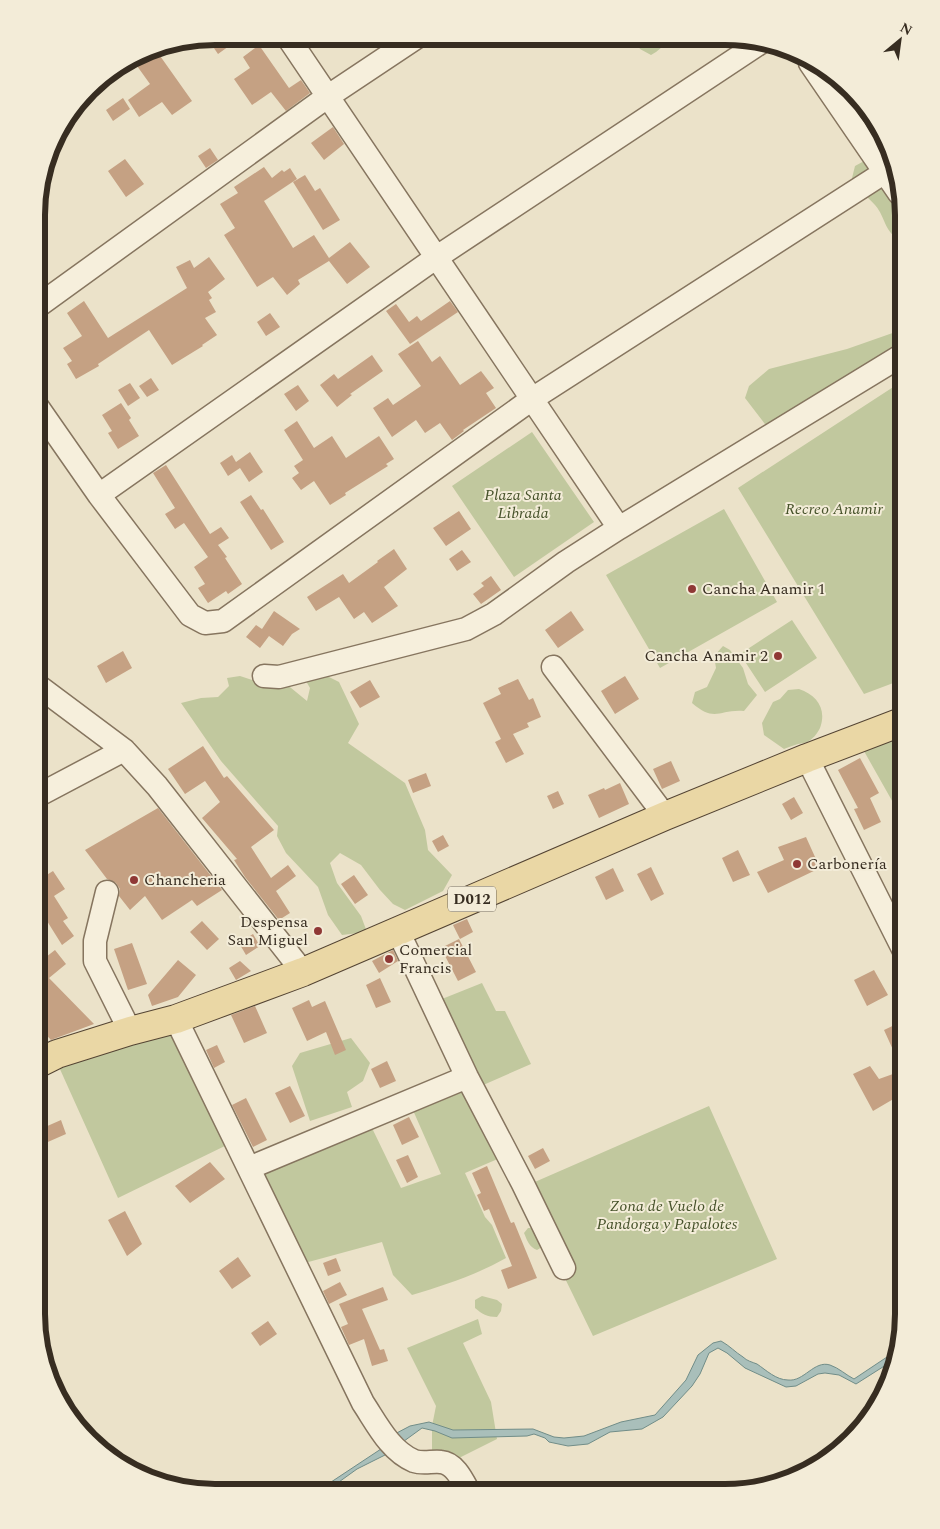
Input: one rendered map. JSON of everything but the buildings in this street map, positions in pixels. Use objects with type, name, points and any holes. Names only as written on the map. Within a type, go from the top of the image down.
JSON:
[{"type":"main road","name":"D012","points":[[45,1060],[57,1054],[130,1031],[176,1019],[303,972],[665,816],[895,724]]},
{"type":"street","points":[[294,45],[619,528]]},
{"type":"street","points":[[45,301],[328,97],[405,45]]},
{"type":"street","points":[[99,495],[437,258],[753,47]]},
{"type":"street","points":[[816,72],[892,183]]},
{"type":"street","points":[[45,416],[99,495],[190,615],[205,623],[223,621],[532,399],[885,172]]},
{"type":"street","points":[[264,676],[279,677],[466,629],[494,614],[566,562],[619,528],[895,359]]},
{"type":"street","points":[[553,667],[665,816]]},
{"type":"street","points":[[45,691],[124,750],[157,786],[303,972]]},
{"type":"street","points":[[45,792],[124,750]]},
{"type":"street","points":[[807,758],[895,931]]},
{"type":"street","points":[[107,892],[94,941],[96,961],[130,1031]]},
{"type":"street","points":[[398,931],[467,1078],[523,1184],[564,1268]]},
{"type":"street","points":[[176,1019],[363,1403],[384,1435],[400,1452],[415,1461],[428,1463],[442,1462],[452,1466],[464,1484]]},
{"type":"street","points":[[249,1168],[467,1078]]},
{"type":"green space","points":[[638,45],[664,45],[651,55],[640,49]]},
{"type":"green space","points":[[866,160],[892,181],[895,204],[895,236],[889,230],[879,210],[860,190],[852,178],[855,166]]},
{"type":"green space","points":[[895,332],[895,351],[768,428],[745,398],[749,386],[769,369],[847,349]]},
{"type":"green space","name":"Recreo Anamir","points":[[895,386],[895,682],[864,694],[738,488]]},
{"type":"green space","name":"Plaza Santa Librada","points":[[532,432],[594,522],[514,577],[452,486]]},
{"type":"green space","name":"Cancha Anamir 1","points":[[724,509],[777,602],[660,668],[606,575]]},
{"type":"green space","name":"Cancha Anamir 2","points":[[792,620],[817,658],[765,692],[740,654]]},
{"type":"green space","points":[[723,646],[730,650],[743,668],[748,684],[757,695],[744,711],[712,714],[692,703],[695,692],[707,687],[716,668],[714,656]]},
{"type":"green space","points":[[323,674],[339,682],[359,724],[348,743],[405,783],[425,830],[428,850],[452,875],[443,891],[405,910],[393,904],[361,865],[340,853],[330,863],[337,883],[361,916],[367,932],[342,935],[328,915],[318,887],[286,853],[277,836],[278,826],[221,761],[181,703],[201,698],[218,697],[229,686],[227,678],[240,676],[276,688],[285,683],[307,701],[310,688],[306,681]]},
{"type":"green space","points":[[799,689],[811,695],[819,704],[822,721],[815,736],[806,743],[796,744],[784,749],[764,735],[762,723],[773,702],[780,699],[788,690]]},
{"type":"green space","points":[[895,731],[895,806],[860,744]]},
{"type":"green space","points":[[482,983],[496,1011],[505,1011],[531,1064],[481,1086],[437,1001]]},
{"type":"green space","points":[[174,1027],[231,1143],[118,1198],[59,1067]]},
{"type":"green space","points":[[351,1038],[370,1063],[363,1081],[347,1092],[352,1107],[310,1121],[292,1066],[300,1053]]},
{"type":"green space","points":[[468,1085],[500,1158],[465,1173],[485,1217],[492,1225],[506,1258],[472,1275],[412,1295],[393,1275],[382,1242],[301,1264],[256,1170],[372,1128],[401,1188],[441,1174],[412,1108]]},
{"type":"green space","name":"Zona de Vuelo de Pandorga y Papalotes","points":[[709,1106],[777,1259],[593,1336],[521,1188]]},
{"type":"green space","points":[[528,1228],[533,1228],[542,1247],[537,1250],[527,1241],[524,1233]]},
{"type":"green space","points":[[482,1296],[497,1300],[502,1304],[501,1311],[497,1317],[485,1315],[475,1308],[475,1300]]},
{"type":"green space","points":[[478,1319],[482,1334],[463,1343],[491,1402],[497,1439],[453,1461],[432,1452],[432,1426],[436,1406],[407,1348]]},
{"type":"water","points":[[721,1341],[746,1360],[757,1364],[784,1380],[799,1378],[824,1364],[833,1366],[854,1379],[890,1355],[887,1364],[856,1384],[839,1375],[825,1373],[818,1374],[796,1386],[786,1387],[745,1368],[718,1348],[709,1353],[700,1374],[692,1386],[663,1417],[642,1429],[610,1432],[588,1444],[568,1446],[549,1442],[545,1438],[534,1434],[527,1436],[452,1438],[422,1428],[400,1444],[391,1436],[410,1426],[429,1422],[453,1430],[533,1429],[554,1437],[584,1436],[621,1422],[655,1415],[686,1380],[698,1355],[713,1343]]},
{"type":"water","points":[[384,1447],[389,1453],[357,1469],[336,1484],[328,1484]]},
{"type":"place","name":"Cancha Anamir 1","points":[[692,589]]},
{"type":"place","name":"Cancha Anamir 2","points":[[778,656]]},
{"type":"place","name":"Carbonería","points":[[797,864]]},
{"type":"place","name":"Chancheria","points":[[134,880]]},
{"type":"place","name":"Despensa San Miguel","points":[[318,931]]},
{"type":"place","name":"Comercial Francis","points":[[389,959]]}]
